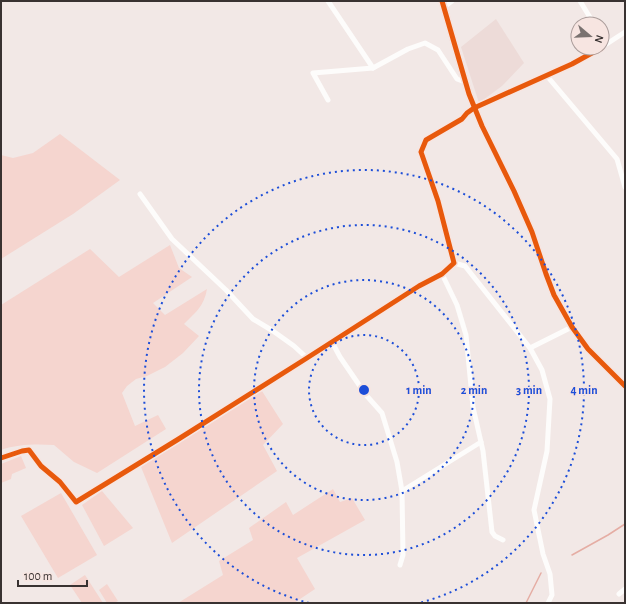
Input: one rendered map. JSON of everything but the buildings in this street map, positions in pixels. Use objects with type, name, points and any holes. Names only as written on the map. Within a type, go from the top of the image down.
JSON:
[{"type":"street","points":[[328,1],[373,68]]},
{"type":"street","points":[[452,1],[443,4],[474,108],[532,232],[554,295],[572,327],[593,354],[625,386]]},
{"type":"street","points":[[580,1],[589,16]]},
{"type":"street","points":[[610,42],[625,32]]},
{"type":"street","points":[[328,100],[313,73],[373,68],[425,42],[438,50],[457,79],[466,82]]},
{"type":"street","points":[[454,263],[438,201],[421,152],[426,140],[462,119],[474,108],[547,76],[586,56]]},
{"type":"street","points":[[547,76],[617,160],[625,187]]},
{"type":"street","points":[[140,194],[172,239],[226,290],[253,319],[294,346],[307,358]]},
{"type":"street","points":[[1,458],[29,450],[42,466],[60,482],[76,502],[177,440],[419,286],[442,274],[454,263]]},
{"type":"street","points":[[454,263],[466,266],[530,348],[542,370],[550,399],[547,451],[534,510],[543,554],[550,574],[552,596],[555,603]]},
{"type":"street","points":[[442,274],[457,306],[466,335],[473,407],[486,473],[492,532],[495,536],[503,540]]},
{"type":"street","points":[[530,348],[572,327]]},
{"type":"street","points":[[332,342],[340,357],[366,395],[382,413],[397,462],[402,491],[403,555],[400,565]]},
{"type":"street","points":[[402,491],[481,442]]},
{"type":"street","points":[[619,594],[625,589]]},
{"type":"street","points":[[548,603],[552,596]]},
{"type":"shaded area","points":[[496,19],[524,63],[502,86],[479,103],[461,47]]},
{"type":"shaded area","points":[[60,134],[120,180],[73,214],[1,259],[1,155],[13,158],[33,153]]},
{"type":"shaded area","points":[[170,245],[179,268],[192,277],[153,303],[165,315],[207,289],[202,304],[184,324],[199,336],[183,353],[165,367],[147,376],[136,379],[127,386],[122,393],[135,426],[158,415],[166,429],[97,473],[74,462],[54,445],[27,445],[1,450],[1,305],[90,249],[119,277]]},
{"type":"shaded area","points":[[262,391],[283,424],[263,445],[277,471],[172,543],[141,467]]},
{"type":"shaded area","points":[[21,456],[26,468],[12,474],[11,479],[1,483],[1,464]]},
{"type":"shaded area","points":[[333,489],[340,502],[352,498],[365,520],[297,558],[315,589],[294,603],[178,603],[223,575],[219,561],[253,540],[249,528],[286,502],[293,515]]},
{"type":"shaded area","points":[[102,491],[133,528],[104,546],[82,505]]},
{"type":"shaded area","points":[[61,493],[97,555],[58,578],[21,516]]},
{"type":"shaded area","points":[[85,575],[103,603],[82,603],[70,585]]},
{"type":"shaded area","points":[[107,584],[118,601],[114,603],[107,603],[99,590]]},
{"type":"waterway","points":[[572,555],[625,524]]},
{"type":"waterway","points":[[526,603],[541,573]]},
{"type":"cycle path","points":[[442,1],[469,94],[482,126],[514,191],[532,232],[554,295],[572,327],[588,349],[625,386]]},
{"type":"cycle path","points":[[1,458],[29,450],[41,466],[60,482],[76,502],[177,440],[419,286],[442,274],[454,263],[438,201],[421,152],[426,140],[462,119],[474,108],[586,56]]}]
